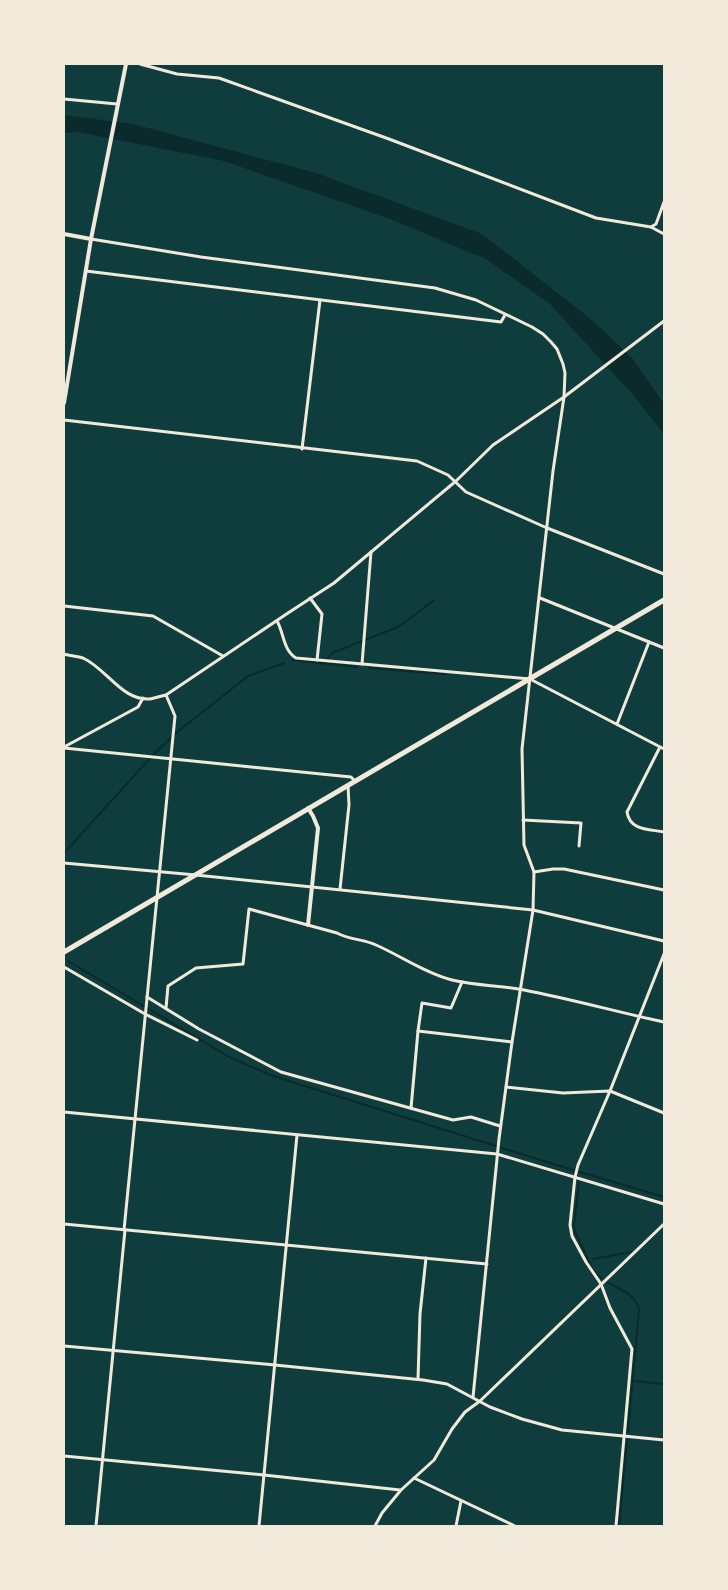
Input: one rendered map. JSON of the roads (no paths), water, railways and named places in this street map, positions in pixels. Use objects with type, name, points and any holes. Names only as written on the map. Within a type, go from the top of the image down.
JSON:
[{"type":"highway","points":[[64,952],[664,600]]},
{"type":"street","points":[[64,403],[66,380],[91,239],[126,64]]},
{"type":"street","points":[[140,64],[177,74],[219,78],[596,218],[651,227],[664,234]]},
{"type":"street","points":[[64,99],[117,106]]},
{"type":"street","points":[[651,227],[656,224],[664,202]]},
{"type":"street","points":[[64,234],[200,257],[434,288],[476,300],[532,327],[543,334],[556,349],[563,364],[565,373],[564,397],[522,748],[524,845],[534,872],[533,910],[498,1139],[473,1397]]},
{"type":"street","points":[[86,271],[501,322],[505,315]]},
{"type":"street","points":[[302,449],[320,300]]},
{"type":"street","points":[[64,654],[83,658],[98,667],[133,696],[151,699],[166,695],[334,583],[456,482],[493,445],[564,397],[663,323]]},
{"type":"street","points":[[64,420],[417,462],[448,475],[466,492],[547,528],[664,574]]},
{"type":"street","points":[[362,664],[371,552]]},
{"type":"street","points":[[310,598],[322,614],[317,660]]},
{"type":"street","points":[[540,598],[664,648]]},
{"type":"street","points":[[64,606],[153,616],[223,656]]},
{"type":"street","points":[[277,621],[286,648],[296,658],[530,679],[664,749]]},
{"type":"street","points":[[617,724],[649,642]]},
{"type":"street","points":[[96,1526],[175,716],[166,695]]},
{"type":"street","points":[[64,747],[138,707],[143,698]]},
{"type":"street","points":[[64,747],[351,777],[354,782]]},
{"type":"street","points":[[660,747],[627,812],[628,819],[635,826],[664,832]]},
{"type":"street","points":[[340,890],[350,793],[348,785]]},
{"type":"street","points":[[308,808],[318,828],[308,925]]},
{"type":"street","points":[[524,820],[581,823],[579,846]]},
{"type":"street","points":[[64,863],[533,910],[664,941]]},
{"type":"street","points":[[534,872],[564,869],[664,890]]},
{"type":"street","points":[[166,1008],[168,986],[196,968],[243,964],[249,909],[337,933],[344,937],[375,944],[452,980],[521,989],[664,1022]]},
{"type":"street","points":[[616,1526],[632,1350],[610,1308],[601,1284],[572,1236],[570,1225],[578,1165],[610,1091],[664,954]]},
{"type":"street","points":[[64,967],[145,1014],[197,1040]]},
{"type":"street","points":[[411,1108],[422,1003],[451,1008],[462,982]]},
{"type":"street","points":[[147,997],[199,1029],[281,1072],[453,1120],[471,1117],[500,1126]]},
{"type":"street","points":[[418,1031],[512,1042]]},
{"type":"street","points":[[506,1087],[563,1093],[610,1091],[664,1113]]},
{"type":"street","points":[[64,1112],[497,1154],[664,1204]]},
{"type":"street","points":[[259,1526],[296,1135]]},
{"type":"street","points":[[64,1224],[487,1264]]},
{"type":"street","points":[[375,1526],[382,1513],[401,1490],[434,1460],[452,1429],[465,1412],[480,1401],[664,1224]]},
{"type":"street","points":[[418,1379],[420,1314],[426,1258]]},
{"type":"street","points":[[64,1346],[418,1379],[447,1384],[490,1407],[548,1427],[664,1440]]},
{"type":"street","points":[[64,1456],[401,1490]]},
{"type":"street","points":[[414,1478],[515,1526]]},
{"type":"street","points":[[456,1526],[461,1501]]},
{"type":"water","points":[[64,115],[133,124],[316,173],[482,234],[592,320],[633,359],[664,404],[664,434],[633,395],[550,304],[486,259],[390,219],[224,161],[78,132],[64,133]]},
{"type":"waterway","points":[[324,663],[332,653],[400,626],[434,600]]},
{"type":"waterway","points":[[292,660],[357,667]]},
{"type":"waterway","points":[[64,853],[153,755],[176,733],[248,676],[284,663]]},
{"type":"waterway","points":[[369,668],[445,674]]},
{"type":"waterway","points":[[68,961],[231,1058],[273,1076],[664,1197]]},
{"type":"waterway","points":[[579,1182],[575,1232],[593,1270],[601,1278]]},
{"type":"waterway","points":[[593,1259],[631,1252]]},
{"type":"waterway","points":[[607,1282],[631,1296],[638,1305],[639,1310],[628,1432]]},
{"type":"waterway","points":[[633,1381],[664,1384]]},
{"type":"waterway","points":[[619,1526],[627,1440]]}]
